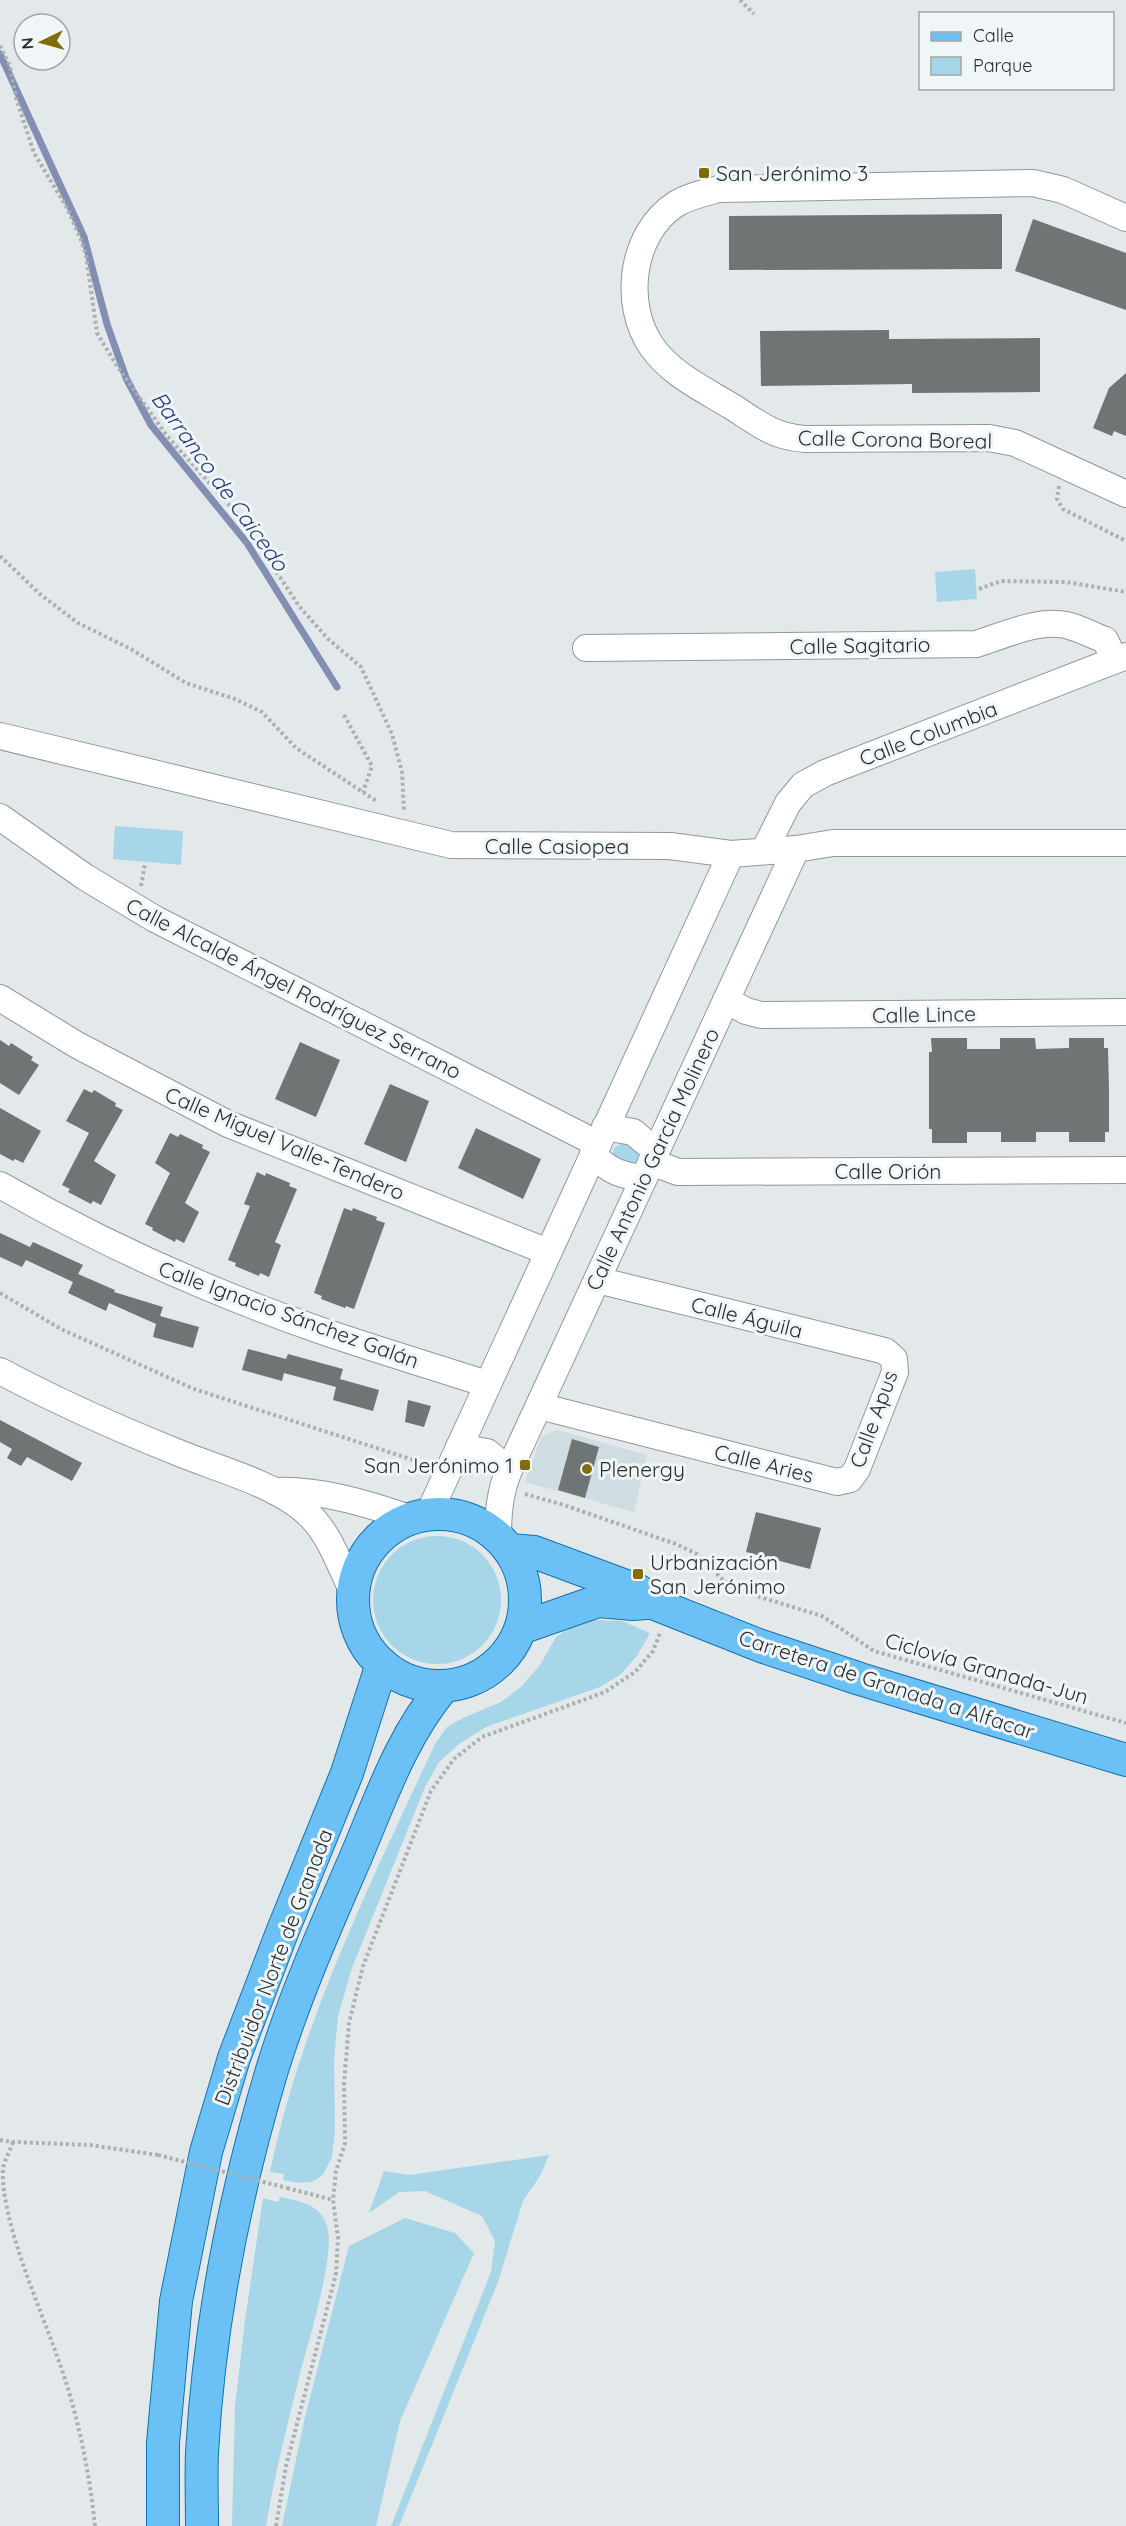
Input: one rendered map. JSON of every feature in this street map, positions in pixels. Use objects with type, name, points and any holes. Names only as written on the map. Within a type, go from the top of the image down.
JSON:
[{"type":"main road","points":[[455,1514],[480,1523],[504,1543],[522,1574],[525,1601],[521,1628],[509,1651],[492,1669],[469,1681],[444,1686],[422,1685],[400,1677],[381,1664],[364,1644],[355,1619],[353,1592],[358,1568],[370,1547],[387,1530],[419,1516],[455,1514]]},
{"type":"main road","name":"Carretera de Granada a Alfacar","points":[[504,1543],[639,1591],[659,1606],[761,1646],[860,1679],[1126,1760]]},
{"type":"main road","name":"Carretera de Granada a Alfacar","points":[[521,1628],[598,1601],[659,1606]]},
{"type":"main road","name":"Distribuidor Norte de Granada","points":[[163,2526],[163,2444],[176,2301],[206,2152],[234,2058],[347,1773],[381,1664]]},
{"type":"main road","name":"Distribuidor Norte de Granada","points":[[202,2526],[202,2454],[215,2324],[240,2190],[273,2068],[319,1943],[405,1742],[444,1686]]},
{"type":"street","name":"Calle Corona Boreal","points":[[1126,218],[1064,190],[1033,183],[719,189],[693,196],[675,205],[659,219],[647,237],[638,258],[635,279],[635,302],[640,324],[651,346],[665,363],[683,377],[770,430],[789,437],[805,439],[989,438],[1015,443],[1126,494]]},
{"type":"street","name":"Calle Sagitario","points":[[586,648],[976,644],[1031,627],[1053,623],[1067,625],[1105,640],[1120,658]]},
{"type":"street","name":"Calle Columbia","points":[[764,851],[788,803],[802,785],[825,773],[1120,658]]},
{"type":"street","name":"Calle Casiopea","points":[[0,736],[451,845],[670,846],[731,854],[796,849],[833,843],[1126,843]]},
{"type":"street","name":"Calle Alcalde Ángel Rodríguez Serrano","points":[[0,818],[85,877],[155,920],[599,1142]]},
{"type":"street","name":"Calle Antonio García Molinero","points":[[504,1543],[498,1508],[507,1475],[796,849]]},
{"type":"street","points":[[274,1491],[301,1490],[419,1516],[443,1469],[459,1447],[731,854]]},
{"type":"street","name":"Calle Miguel Valle-Tendero","points":[[0,998],[77,1045],[228,1124],[548,1252]]},
{"type":"street","name":"Calle Lince","points":[[726,1000],[746,1011],[770,1015],[1126,1012]]},
{"type":"street","points":[[633,1132],[650,1164],[616,1173],[604,1166],[599,1142],[633,1132]]},
{"type":"street","name":"Calle Orión","points":[[650,1164],[678,1172],[1126,1170]]},
{"type":"street","name":"Calle Ignacio Sánchez Galán","points":[[0,1185],[89,1234],[153,1264],[249,1304],[323,1331],[487,1384]]},
{"type":"street","name":"Calle Águila","points":[[597,1280],[885,1351],[894,1359]]},
{"type":"street","name":"Calle Apus","points":[[850,1479],[857,1469],[895,1372],[894,1359]]},
{"type":"street","points":[[0,1371],[63,1403],[165,1448],[274,1491],[304,1510],[324,1532],[353,1592]]},
{"type":"street","name":"Calle Aries","points":[[539,1406],[837,1482],[850,1479]]},
{"type":"street","points":[[459,1447],[487,1452],[507,1475]]},
{"type":"path","points":[[740,0],[754,14]]},
{"type":"path","points":[[0,46],[9,66],[16,98],[34,153],[67,208],[81,240],[86,255],[97,333],[117,366],[167,436],[241,518],[299,606],[328,639],[362,667],[392,734],[402,772],[404,817]]},
{"type":"path","points":[[1060,480],[1057,499],[1063,509],[1126,541]]},
{"type":"path","points":[[0,556],[41,595],[78,623],[131,649],[186,683],[235,699],[262,712],[296,748],[380,803],[380,810]]},
{"type":"path","points":[[978,590],[1001,581],[1066,582],[1126,592]]},
{"type":"path","points":[[344,716],[372,766],[363,792]]},
{"type":"path","points":[[140,892],[145,864]]},
{"type":"path","points":[[0,1293],[61,1329],[194,1389],[357,1444],[443,1469]]},
{"type":"path","name":"Ciclovía Granada-Jun","points":[[507,1475],[511,1490],[564,1505],[676,1544],[697,1554],[723,1580],[737,1590],[822,1616],[874,1651],[1126,1723]]},
{"type":"path","points":[[276,2526],[286,2466],[336,2274],[338,2238],[333,2200],[336,2171],[345,2143],[344,2084],[349,2023],[363,1966],[431,1791],[454,1759],[482,1737],[605,1692],[635,1672],[653,1651],[659,1606]]},
{"type":"path","points":[[0,2140],[90,2145],[158,2155],[333,2200]]},
{"type":"path","points":[[13,2142],[3,2169],[2,2199],[14,2247],[58,2357],[78,2426],[95,2526]]},
{"type":"shaded area","name":"Plenergy","points":[[557,1430],[647,1455],[634,1512],[525,1482],[541,1437]]},
{"type":"green space","points":[[975,569],[977,599],[937,602],[935,572]]},
{"type":"green space","points":[[115,826],[183,831],[181,865],[113,859]]},
{"type":"green space","points":[[625,1141],[638,1151],[638,1160],[632,1166],[612,1156],[614,1148]]},
{"type":"green space","points":[[437,1536],[462,1541],[482,1555],[496,1575],[501,1600],[496,1625],[482,1645],[462,1659],[437,1664],[412,1659],[392,1645],[378,1625],[373,1600],[378,1575],[392,1555],[412,1541]]},
{"type":"green space","points":[[594,1620],[622,1621],[650,1633],[637,1656],[621,1674],[600,1687],[486,1727],[459,1744],[439,1762],[425,1787],[352,1968],[338,2016],[334,2060],[335,2130],[332,2157],[323,2175],[312,2182],[298,2183],[283,2180],[284,2174],[270,2172],[283,2116],[300,2061],[340,1954],[435,1744],[447,1727],[501,1702],[522,1686],[540,1665],[556,1637],[573,1626]]},
{"type":"green space","points":[[549,2155],[540,2176],[523,2201],[498,2282],[399,2526],[391,2526],[491,2272],[495,2241],[482,2216],[425,2191],[399,2192],[369,2213],[384,2171],[410,2175]]},
{"type":"green space","points":[[280,2197],[308,2205],[320,2213],[327,2226],[328,2256],[273,2487],[266,2526],[232,2526],[235,2406],[245,2320],[263,2198],[278,2202]]},
{"type":"green space","points":[[405,2218],[455,2233],[474,2253],[400,2421],[376,2526],[282,2526],[305,2417],[349,2246]]},
{"type":"building","points":[[1002,214],[1002,269],[729,270],[729,216]]},
{"type":"building","points":[[1033,219],[1126,253],[1126,310],[1015,271]]},
{"type":"building","points":[[889,330],[889,339],[1040,338],[1040,392],[912,393],[912,384],[761,386],[760,331]]},
{"type":"building","points":[[1126,373],[1126,436],[1114,431],[1112,436],[1093,428],[1109,388]]},
{"type":"building","points":[[931,1038],[967,1038],[967,1049],[1000,1049],[1000,1038],[1035,1038],[1036,1049],[1069,1048],[1069,1038],[1104,1038],[1104,1048],[1108,1048],[1109,1088],[1109,1132],[1105,1132],[1105,1142],[1069,1142],[1069,1132],[1036,1132],[1036,1142],[1001,1142],[1001,1132],[967,1132],[967,1143],[932,1143],[932,1129],[929,1129]]},
{"type":"building","points":[[0,1040],[9,1046],[11,1043],[33,1057],[31,1060],[39,1065],[19,1095],[0,1083]]},
{"type":"building","points":[[300,1042],[340,1060],[316,1117],[275,1099]]},
{"type":"building","points":[[390,1084],[429,1101],[406,1162],[364,1144]]},
{"type":"building","points":[[84,1089],[92,1093],[94,1090],[123,1110],[94,1161],[116,1175],[101,1205],[93,1201],[91,1204],[68,1192],[70,1189],[62,1185],[89,1133],[66,1121]]},
{"type":"building","points":[[0,1108],[41,1131],[23,1163],[0,1154]]},
{"type":"building","points":[[476,1128],[541,1159],[523,1199],[458,1168]]},
{"type":"building","points":[[170,1133],[178,1137],[180,1134],[203,1145],[202,1148],[210,1152],[185,1203],[199,1212],[184,1243],[176,1239],[175,1242],[145,1224],[170,1173],[155,1163]]},
{"type":"building","points":[[257,1172],[265,1176],[266,1173],[290,1183],[289,1186],[297,1189],[275,1242],[281,1245],[269,1277],[260,1273],[259,1276],[235,1266],[236,1263],[228,1260],[250,1206],[244,1204]]},
{"type":"building","points":[[344,1208],[352,1211],[353,1208],[377,1217],[376,1220],[385,1223],[354,1309],[321,1299],[322,1296],[314,1293]]},
{"type":"building","points":[[0,1233],[30,1247],[33,1242],[83,1265],[78,1274],[115,1290],[114,1292],[163,1307],[160,1316],[199,1327],[193,1348],[153,1337],[156,1324],[109,1303],[106,1311],[68,1293],[73,1282],[26,1260],[22,1267],[0,1257]]},
{"type":"building","points":[[248,1349],[286,1359],[288,1354],[343,1369],[340,1379],[379,1390],[373,1411],[333,1400],[336,1387],[284,1373],[282,1381],[242,1370]]},
{"type":"building","points":[[408,1400],[431,1406],[424,1427],[405,1422]]},
{"type":"building","points":[[0,1420],[82,1463],[72,1481],[27,1457],[21,1466],[7,1458],[12,1449],[0,1442]]},
{"type":"building","points":[[572,1439],[599,1447],[585,1498],[558,1490]]},
{"type":"building","points":[[756,1512],[821,1528],[810,1569],[746,1552]]},
{"type":"waterway","name":"Barranco de Caicedo","points":[[0,54],[84,237],[107,324],[126,378],[151,425],[247,543],[337,687]]},
{"type":"place","name":"San Jerónimo 3","points":[[704,173]]},
{"type":"place","name":"San Jerónimo 1","points":[[525,1465]]},
{"type":"place","name":"Plenergy","points":[[587,1469]]},
{"type":"place","name":"Urbanización San Jerónimo","points":[[638,1574]]}]
